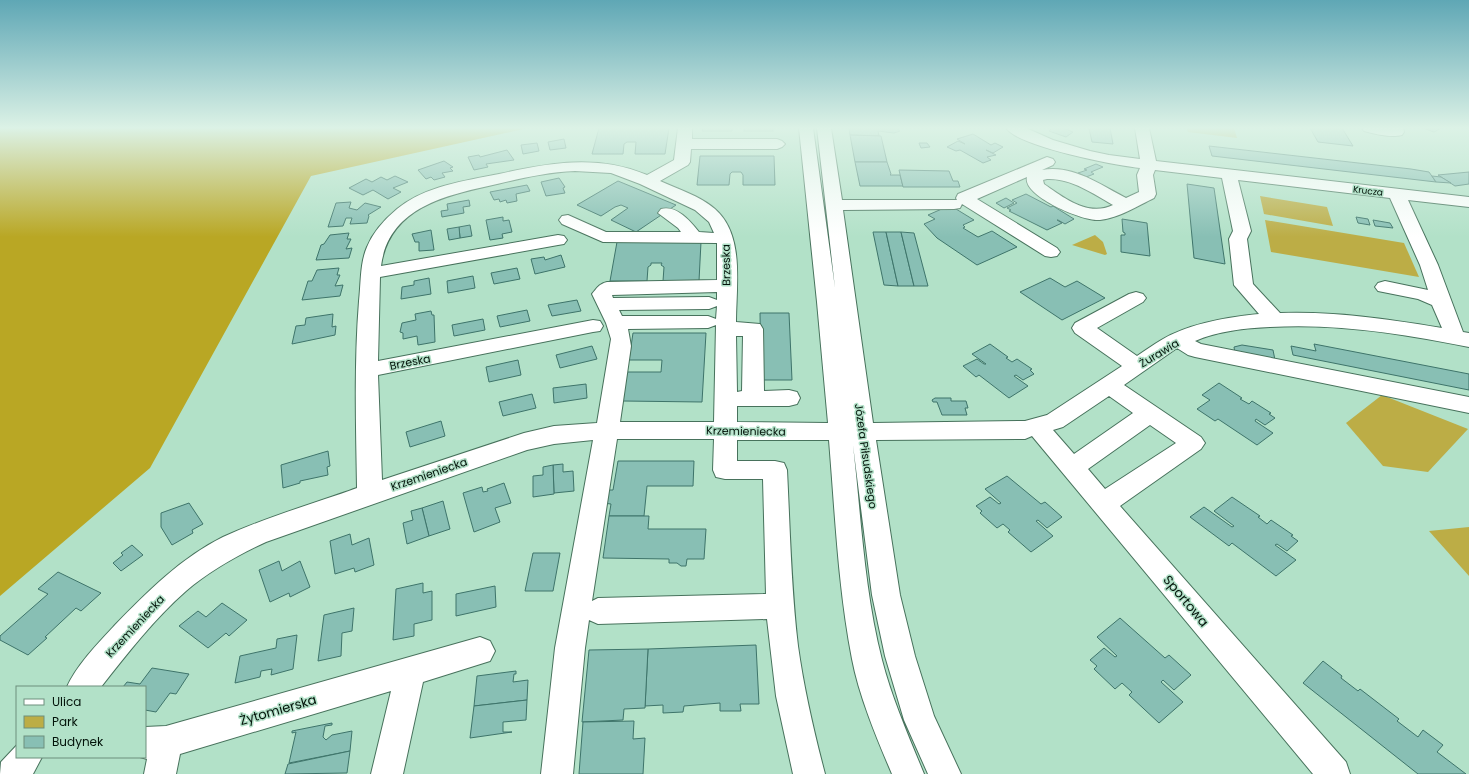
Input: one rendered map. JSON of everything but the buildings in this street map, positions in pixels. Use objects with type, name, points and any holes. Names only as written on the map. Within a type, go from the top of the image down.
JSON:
[{"type":"street","points":[[648,182],[678,164]]},
{"type":"street","name":"Józefa Piłsudskiego","points":[[810,164],[826,298],[856,594],[868,660],[890,732],[908,774]]},
{"type":"street","name":"Józefa Piłsudskiego","points":[[829,164],[863,432],[886,595],[900,656],[920,720],[945,774]]},
{"type":"street","points":[[1042,164],[964,198],[1051,252]]},
{"type":"street","name":"Krucza","points":[[1142,164],[1469,202]]},
{"type":"street","points":[[1126,205],[1067,175],[1052,173],[1041,174],[1034,178],[1036,186],[1085,213],[1096,215],[1106,214],[1126,205],[1148,194],[1145,174],[1149,165]]},
{"type":"street","name":"Brzeska","points":[[370,494],[368,314],[372,272],[377,244],[397,217],[425,199],[441,192],[532,171],[571,166],[604,167],[623,171],[696,203],[710,213],[719,223],[726,238],[726,286],[714,318],[725,399],[724,470],[775,470],[780,606]]},
{"type":"street","points":[[1229,175],[1242,231],[1238,239],[1244,285],[1275,320]]},
{"type":"street","points":[[1397,194],[1429,265],[1442,304],[1462,339]]},
{"type":"street","points":[[834,204],[954,204]]},
{"type":"street","points":[[667,213],[684,224],[692,237]]},
{"type":"street","points":[[568,220],[603,237],[726,238]]},
{"type":"street","points":[[372,272],[558,240]]},
{"type":"street","points":[[556,774],[570,648],[621,346],[621,339],[605,318],[602,294],[607,288],[612,287],[726,286]]},
{"type":"street","points":[[1385,287],[1428,296],[1442,304]]},
{"type":"street","points":[[1136,298],[1082,328],[1137,366]]},
{"type":"street","name":"Brzeska","points":[[368,370],[605,318],[714,318],[753,329],[753,399]]},
{"type":"street","name":"Żurawia","points":[[863,432],[1026,430],[1038,428],[1055,422],[1137,366],[1179,340],[1195,333],[1227,325],[1275,320],[1341,322],[1398,327],[1462,339]]},
{"type":"street","points":[[1179,340],[1195,350],[1469,405]]},
{"type":"street","points":[[1104,503],[1193,443],[1109,385]]},
{"type":"street","points":[[725,399],[789,398]]},
{"type":"street","points":[[1073,467],[1150,413]]},
{"type":"street","name":"Sportowa","points":[[1038,428],[1104,503],[1334,774]]},
{"type":"street","name":"Krzemieniecka","points":[[83,686],[120,640],[149,609],[178,582],[215,556],[257,534],[524,442],[554,434],[608,430],[863,432]]},
{"type":"street","points":[[598,611],[780,606],[787,670],[797,724],[809,774]]},
{"type":"street","name":"Żytomierska","points":[[156,743],[480,651]]},
{"type":"street","points":[[387,774],[410,672]]},
{"type":"street","points":[[156,743],[160,774]]},
{"type":"street","points":[[13,774],[25,758]]},
{"type":"green space","points":[[1260,196],[1327,207],[1333,226],[1264,214]]},
{"type":"green space","points":[[1265,220],[1404,243],[1419,277],[1271,252]]},
{"type":"green space","points":[[1095,235],[1103,242],[1107,254],[1105,255],[1072,245]]},
{"type":"green space","points":[[1382,395],[1468,429],[1428,472],[1383,466],[1346,423]]},
{"type":"green space","points":[[1469,527],[1469,576],[1429,531]]},
{"type":"shaded area","points":[[0,164],[365,164],[311,176],[150,468],[0,596]]}]
